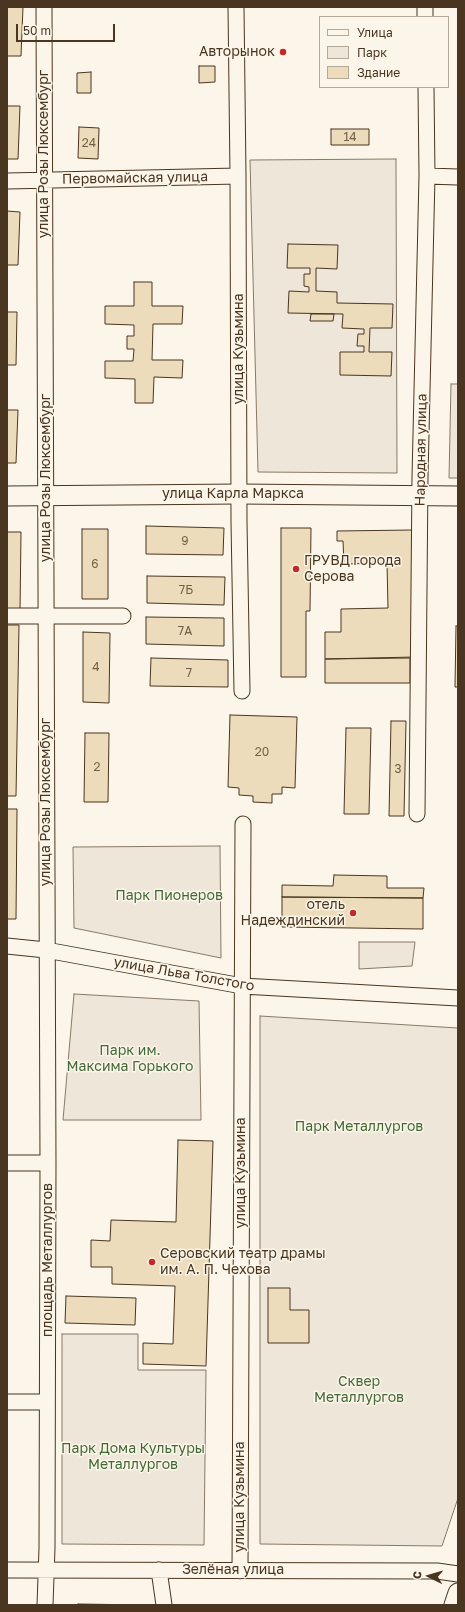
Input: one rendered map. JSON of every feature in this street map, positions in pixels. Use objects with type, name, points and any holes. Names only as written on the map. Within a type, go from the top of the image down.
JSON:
[{"type":"main road","name":"улица Карла Маркса","points":[[7,496],[239,494],[458,496]]},
{"type":"main road","points":[[454,1605],[458,1594]]},
{"type":"street","name":"улица Розы Люксембург","points":[[44,7],[46,950]]},
{"type":"street","name":"улица Кузьмина","points":[[236,7],[239,494],[242,691]]},
{"type":"street","name":"Народная улица","points":[[417,814],[420,495],[427,176],[426,88]]},
{"type":"street","name":"Первомайская улица","points":[[7,181],[238,176]]},
{"type":"street","points":[[427,176],[458,177]]},
{"type":"street","points":[[7,616],[123,616]]},
{"type":"street","name":"улица Кузьмина","points":[[240,1570],[243,824]]},
{"type":"street","name":"улица Льва Толстого","points":[[7,946],[46,950],[242,986],[458,998]]},
{"type":"street","name":"площадь Металлургов","points":[[45,1605],[45,1570],[47,1548],[48,1163],[48,984],[46,950]]},
{"type":"street","points":[[7,1163],[48,1163]]},
{"type":"street","points":[[7,1402],[47,1402]]},
{"type":"street","name":"Зелёная улица","points":[[7,1570],[437,1571],[458,1574]]},
{"type":"street","points":[[159,1570],[164,1605]]},
{"type":"green space","points":[[396,159],[397,473],[258,472],[250,160]]},
{"type":"green space","points":[[451,384],[458,384],[458,478],[449,478]]},
{"type":"green space","name":"Парк Пионеров","points":[[220,846],[221,958],[74,928],[73,847]]},
{"type":"green space","points":[[359,942],[415,942],[412,966],[359,969]]},
{"type":"green space","name":"Парк им. Максима Горького","points":[[74,994],[199,1001],[201,1120],[63,1120]]},
{"type":"green space","name":"Сквер Металлургов","points":[[260,1016],[458,1028],[458,1498],[442,1546],[260,1544]]},
{"type":"green space","name":"Парк Дома Культуры Металлургов","points":[[62,1334],[138,1334],[138,1370],[206,1370],[204,1545],[62,1544]]},
{"type":"building","points":[[7,7],[23,7],[21,56],[7,56]]},
{"type":"building","points":[[199,66],[215,66],[215,82],[199,83]]},
{"type":"building","points":[[91,72],[91,93],[77,93],[77,73]]},
{"type":"building","points":[[7,106],[20,106],[18,159],[7,159]]},
{"type":"building","points":[[79,127],[99,128],[98,159],[78,158]]},
{"type":"building","points":[[331,129],[369,129],[369,145],[331,145]]},
{"type":"building","points":[[7,211],[20,212],[18,265],[7,265]]},
{"type":"building","points":[[288,244],[338,245],[337,269],[316,268],[316,291],[337,292],[337,303],[393,304],[392,328],[370,328],[369,352],[392,352],[391,376],[340,375],[340,352],[364,352],[364,346],[357,346],[358,334],[364,334],[364,329],[342,328],[343,314],[288,313],[289,291],[309,292],[309,287],[304,286],[304,274],[310,274],[310,268],[287,268]]},
{"type":"building","points":[[134,282],[152,282],[152,306],[183,306],[182,324],[153,324],[152,360],[183,360],[182,378],[154,377],[153,403],[135,403],[135,379],[105,378],[105,361],[133,361],[134,349],[127,349],[127,336],[134,336],[134,325],[105,324],[105,306],[134,306]]},
{"type":"building","points":[[7,312],[17,312],[16,365],[7,365]]},
{"type":"building","points":[[311,314],[334,314],[333,321],[310,321]]},
{"type":"building","points":[[7,410],[18,410],[16,463],[7,463]]},
{"type":"building","points":[[146,526],[224,528],[223,555],[146,554]]},
{"type":"building","name":"ГРУВД города Серова","points":[[281,528],[311,528],[310,611],[306,611],[306,677],[281,677]]},
{"type":"building","points":[[82,529],[108,529],[108,599],[82,599]]},
{"type":"building","points":[[413,530],[415,657],[325,659],[325,632],[341,632],[341,609],[388,608],[387,563],[344,564],[343,541],[337,541],[337,531]]},
{"type":"building","points":[[7,532],[21,532],[20,612],[7,612]]},
{"type":"building","points":[[147,576],[225,577],[224,605],[147,603]]},
{"type":"building","points":[[146,617],[224,618],[224,646],[146,644]]},
{"type":"building","points":[[7,625],[19,625],[16,796],[7,796]]},
{"type":"building","points":[[456,626],[458,626],[458,687],[455,687]]},
{"type":"building","points":[[83,632],[110,633],[109,703],[83,702]]},
{"type":"building","points":[[151,658],[228,660],[228,687],[150,686]]},
{"type":"building","points":[[410,658],[410,683],[325,683],[325,659]]},
{"type":"building","points":[[230,715],[297,717],[295,788],[282,787],[282,794],[272,794],[272,803],[253,802],[253,796],[239,795],[239,788],[228,787]]},
{"type":"building","points":[[391,721],[406,721],[404,816],[389,816]]},
{"type":"building","points":[[346,728],[371,728],[369,814],[344,814]]},
{"type":"building","points":[[85,733],[109,733],[108,802],[84,802]]},
{"type":"building","points":[[7,809],[17,809],[16,919],[7,919]]},
{"type":"building","points":[[334,875],[387,876],[387,888],[424,888],[423,898],[282,897],[282,885],[333,886]]},
{"type":"building","name":"отель Надеждинский","points":[[282,897],[423,898],[423,929],[282,927]]},
{"type":"building","points":[[178,1140],[213,1141],[206,1366],[143,1364],[143,1343],[173,1344],[175,1286],[112,1284],[112,1267],[91,1267],[91,1240],[110,1241],[111,1220],[176,1222]]},
{"type":"building","points":[[268,1288],[290,1288],[290,1310],[309,1310],[309,1343],[268,1343]]},
{"type":"building","points":[[66,1296],[136,1298],[135,1325],[65,1323]]},
{"type":"building","points":[[78,1604],[145,1605],[78,1605]]},
{"type":"place","name":"Авторынок","points":[[283,52]]},
{"type":"place","name":"ГРУВД города Серова","points":[[296,569]]},
{"type":"place","name":"отель Надеждинский","points":[[353,913]]},
{"type":"place","name":"Серовский театр драмы им. А. П. Чехова","points":[[152,1262]]},
{"type":"park label","name":"Парк Металлургов","points":[[359,1127]]}]
